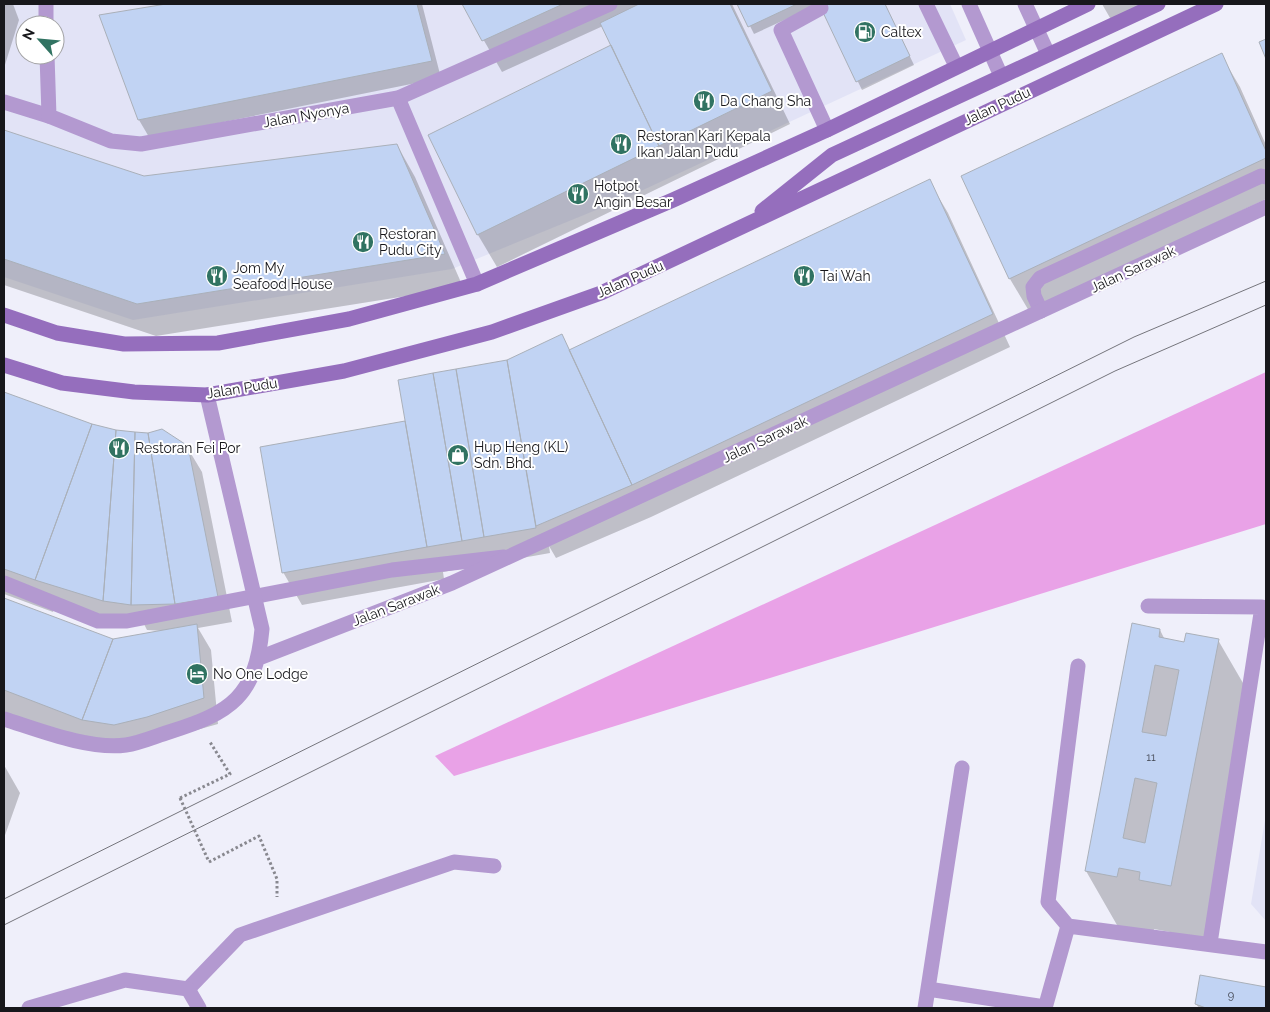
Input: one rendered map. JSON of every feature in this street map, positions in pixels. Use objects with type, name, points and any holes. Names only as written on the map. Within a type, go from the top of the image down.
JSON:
[{"type":"main road","points":[[4,315],[57,333],[124,344],[218,343],[349,320],[477,284],[590,238],[826,130],[1088,4]]},
{"type":"main road","points":[[742,228],[832,155],[1158,4]]},
{"type":"main road","name":"Jalan Pudu","points":[[4,364],[62,383],[134,392],[207,395],[344,372],[492,332],[602,293],[1216,4]]},
{"type":"street","name":"Jalan Nyonya","points":[[4,102],[48,116],[111,141],[141,144],[398,98],[610,4]]},
{"type":"street","points":[[926,4],[956,66]]},
{"type":"street","points":[[969,4],[1001,76]]},
{"type":"street","points":[[1025,4],[1048,54]]},
{"type":"street","points":[[821,8],[780,30],[826,130]]},
{"type":"street","points":[[47,65],[48,116]]},
{"type":"street","points":[[398,98],[477,284]]},
{"type":"street","points":[[1041,311],[1034,296],[1033,287],[1040,278],[1261,176],[1266,177]]},
{"type":"street","name":"Jalan Sarawak","points":[[259,658],[452,583],[1266,207]]},
{"type":"street","points":[[4,718],[64,738],[126,745],[195,724],[225,710],[246,688],[259,658],[262,629],[207,395]]},
{"type":"street","points":[[4,583],[98,620],[127,621],[392,570],[509,556]]},
{"type":"street","points":[[1148,606],[1262,607],[1210,943]]},
{"type":"street","points":[[1078,666],[1048,902],[1068,926],[1210,943],[1266,952]]},
{"type":"street","points":[[925,1008],[962,768]]},
{"type":"street","points":[[188,989],[240,935],[454,862],[494,866]]},
{"type":"street","points":[[928,989],[1045,1008],[1068,926]]},
{"type":"street","points":[[31,1008],[125,980],[188,989]]},
{"type":"street","points":[[188,989],[199,1008]]},
{"type":"path","points":[[195,724],[215,747],[230,774],[180,798],[209,862],[259,836],[277,879],[277,923]]},
{"type":"shaded area","points":[[4,4],[950,4],[966,40],[628,197],[452,269],[133,320],[4,277]]},
{"type":"shaded area","points":[[1266,372],[1266,524],[454,776],[435,756]]},
{"type":"shaded area","points":[[1266,814],[1266,921],[1251,904]]},
{"type":"building","points":[[166,4],[417,4],[432,61],[138,120],[99,15]]},
{"type":"building","points":[[462,4],[563,4],[482,41]]},
{"type":"building","points":[[639,4],[730,4],[772,91],[659,146],[600,23]]},
{"type":"building","points":[[737,4],[797,4],[748,27]]},
{"type":"building","name":"Caltex","points":[[819,4],[885,4],[910,56],[856,82]]},
{"type":"building","points":[[1266,39],[1266,59],[1259,42]]},
{"type":"building","points":[[611,45],[659,146],[477,235],[428,135]]},
{"type":"building","points":[[1222,53],[1266,151],[1266,158],[1009,279],[961,176]]},
{"type":"building","points":[[4,130],[144,176],[397,144],[445,254],[137,304],[4,259]]},
{"type":"building","points":[[930,179],[993,314],[632,485],[569,350]]},
{"type":"building","points":[[562,334],[632,485],[536,526],[507,360]]},
{"type":"building","points":[[507,360],[536,528],[484,537],[456,369]]},
{"type":"building","name":"Hup Heng (KL) Sdn. Bhd.","points":[[456,369],[484,537],[462,541],[433,373]]},
{"type":"building","points":[[433,373],[462,541],[427,547],[398,380]]},
{"type":"building","points":[[4,392],[92,424],[35,580],[4,569]]},
{"type":"building","points":[[405,421],[427,547],[282,573],[260,447]]},
{"type":"building","points":[[92,424],[116,430],[103,601],[35,580]]},
{"type":"building","points":[[162,429],[188,446],[218,597],[175,604],[148,433]]},
{"type":"building","points":[[116,430],[135,432],[131,605],[103,601]]},
{"type":"building","points":[[135,432],[148,433],[175,604],[131,605]]},
{"type":"building","points":[[4,598],[113,639],[82,720],[4,690]]},
{"type":"building","points":[[1132,623],[1160,629],[1159,637],[1184,642],[1186,633],[1219,639],[1171,886],[1139,880],[1140,872],[1119,868],[1117,877],[1085,871]],"holes":[[[1155,665],[1179,670],[1166,736],[1142,732]],[[1135,778],[1157,783],[1145,843],[1123,838]]]},
{"type":"building","points":[[197,624],[204,698],[147,717],[114,725],[82,720],[113,639]]},
{"type":"building","points":[[1200,975],[1266,987],[1266,1008],[1206,1008],[1195,1004]]},
{"type":"tram line","points":[[4,899],[1134,337],[1266,281]]},
{"type":"tram line","points":[[4,925],[1115,371],[1266,305]]},
{"type":"place","name":"Caltex","points":[[865,32]]},
{"type":"place","name":"Da Chang Sha","points":[[704,101]]},
{"type":"place","name":"Restoran Kari Kepala Ikan Jalan Pudu","points":[[621,144]]},
{"type":"place","name":"Hotpot Angin Besar","points":[[578,194]]},
{"type":"place","name":"Restoran Pudu City","points":[[363,242]]},
{"type":"place","name":"Jom My Seafood House","points":[[217,276]]},
{"type":"place","name":"Tai Wah","points":[[804,276]]},
{"type":"place","name":"Restoran Fei Por","points":[[119,448]]},
{"type":"place","name":"Hup Heng (KL) Sdn. Bhd.","points":[[458,455]]},
{"type":"place","name":"No One Lodge","points":[[197,674]]}]
